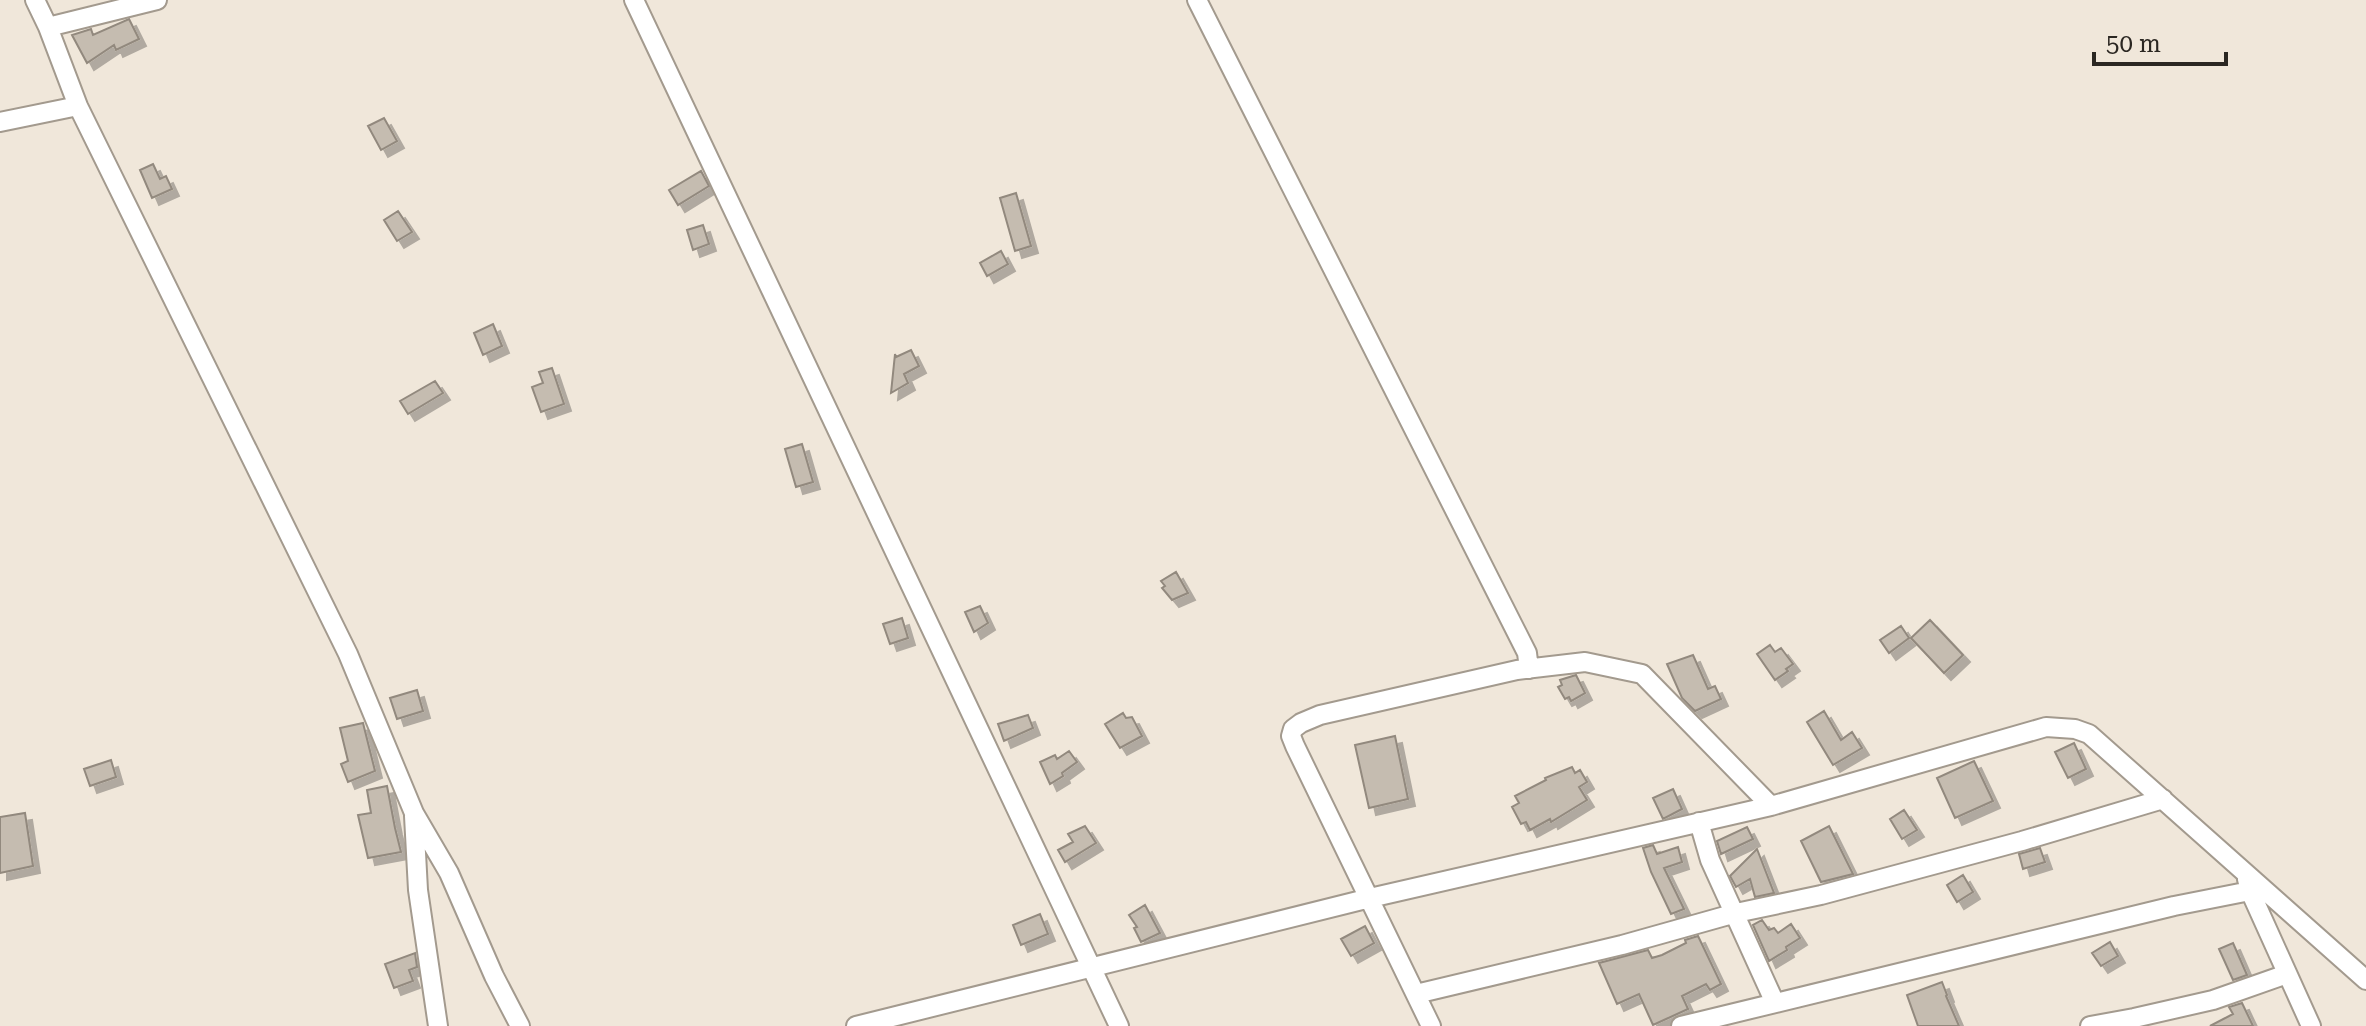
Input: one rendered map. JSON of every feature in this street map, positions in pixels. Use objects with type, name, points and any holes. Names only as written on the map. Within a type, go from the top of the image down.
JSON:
[{"type":"street","points":[[35,0],[78,106],[348,654],[414,813],[449,873],[494,976],[520,1026]]},
{"type":"street","points":[[48,27],[157,0]]},
{"type":"street","points":[[634,0],[1119,1026]]},
{"type":"street","points":[[1197,0],[1527,653],[1529,669]]},
{"type":"street","points":[[0,122],[78,106]]},
{"type":"street","points":[[1431,1026],[1295,746],[1291,736],[1293,729],[1301,723],[1320,715],[1517,670],[1585,662],[1642,674],[1771,806]]},
{"type":"street","points":[[856,1026],[1370,898],[1771,806],[2046,727],[2075,729],[2089,734],[2163,799],[2248,881],[2366,980]]},
{"type":"street","points":[[1416,994],[1622,945],[1736,913],[1821,895],[2163,799]]},
{"type":"street","points":[[414,813],[418,890],[438,1026]]},
{"type":"street","points":[[1699,822],[1710,860],[1775,1003]]},
{"type":"street","points":[[2248,881],[2311,1026]]},
{"type":"street","points":[[1681,1026],[2174,906],[2248,881]]},
{"type":"street","points":[[2090,1026],[2213,1000],[2287,974]]},
{"type":"building","points":[[129,19],[139,39],[116,50],[114,45],[87,63],[72,35],[91,29],[93,35]]},
{"type":"building","points":[[384,118],[397,141],[381,150],[368,126]]},
{"type":"building","points":[[153,164],[160,179],[166,176],[172,189],[152,198],[140,170]]},
{"type":"building","points":[[701,171],[709,186],[678,205],[669,190]]},
{"type":"building","points":[[1016,193],[1031,246],[1015,251],[1000,198]]},
{"type":"building","points":[[398,211],[412,232],[397,241],[384,220]]},
{"type":"building","points":[[703,225],[709,244],[693,250],[687,230]]},
{"type":"building","points":[[1001,251],[1008,264],[987,276],[980,263]]},
{"type":"building","points":[[493,324],[502,346],[483,355],[474,333]]},
{"type":"building","points":[[911,350],[919,366],[904,374],[908,383],[891,393],[895,354],[896,357]]},
{"type":"building","points":[[552,368],[564,404],[541,412],[532,387],[543,383],[539,372]]},
{"type":"building","points":[[435,381],[443,393],[408,414],[400,401]]},
{"type":"building","points":[[802,444],[813,482],[796,487],[785,449]]},
{"type":"building","points":[[1176,572],[1188,593],[1172,600],[1162,588],[1165,586],[1161,581]]},
{"type":"building","points":[[980,606],[988,623],[974,632],[965,612]]},
{"type":"building","points":[[902,618],[908,638],[890,644],[883,624]]},
{"type":"building","points":[[1930,620],[1963,655],[1944,673],[1911,638]]},
{"type":"building","points":[[1901,626],[1909,638],[1889,653],[1880,640]]},
{"type":"building","points":[[1770,645],[1775,652],[1781,648],[1793,664],[1775,680],[1757,654]]},
{"type":"building","points":[[1693,655],[1708,689],[1715,686],[1721,699],[1695,711],[1682,698],[1667,664]]},
{"type":"building","points":[[1576,675],[1585,693],[1571,701],[1569,697],[1565,699],[1558,687],[1562,685],[1560,680]]},
{"type":"building","points":[[417,690],[423,711],[397,719],[390,698]]},
{"type":"building","points":[[1824,711],[1841,740],[1852,732],[1862,748],[1833,765],[1807,722]]},
{"type":"building","points":[[1123,713],[1126,718],[1132,717],[1142,736],[1120,748],[1105,724]]},
{"type":"building","points":[[1028,715],[1033,728],[1004,741],[998,724]]},
{"type":"building","points":[[363,723],[375,771],[348,782],[341,764],[348,761],[340,728]]},
{"type":"building","points":[[1395,736],[1408,799],[1369,808],[1355,745]]},
{"type":"building","points":[[2074,743],[2086,769],[2068,778],[2055,752]]},
{"type":"building","points":[[1069,751],[1077,762],[1050,784],[1040,762],[1055,755],[1057,759]]},
{"type":"building","points":[[111,760],[116,777],[90,786],[84,769]]},
{"type":"building","points":[[1974,761],[1993,801],[1955,818],[1937,778]]},
{"type":"building","points":[[1572,767],[1575,773],[1580,770],[1587,782],[1579,787],[1587,800],[1551,822],[1550,819],[1530,830],[1526,822],[1521,824],[1512,807],[1519,803],[1515,796],[1545,778]]},
{"type":"building","points":[[387,786],[401,852],[368,858],[358,815],[371,813],[367,790]]},
{"type":"building","points":[[1673,789],[1682,809],[1663,819],[1653,798]]},
{"type":"building","points":[[1904,810],[1917,830],[1902,839],[1890,819]]},
{"type":"building","points":[[25,813],[33,866],[0,873],[0,817]]},
{"type":"building","points":[[1085,826],[1096,843],[1065,862],[1058,850],[1073,842],[1068,834]]},
{"type":"building","points":[[1829,826],[1853,874],[1821,882],[1801,841]]},
{"type":"building","points":[[1747,827],[1753,839],[1721,854],[1717,841]]},
{"type":"building","points":[[1653,845],[1657,854],[1678,847],[1682,862],[1664,868],[1684,909],[1671,914],[1643,848]]},
{"type":"building","points":[[2040,848],[2045,862],[2023,869],[2019,854]]},
{"type":"building","points":[[1757,849],[1774,893],[1755,897],[1750,879],[1736,887],[1730,876]]},
{"type":"building","points":[[1963,875],[1973,892],[1957,902],[1947,885]]},
{"type":"building","points":[[1145,905],[1160,933],[1141,942],[1134,928],[1137,927],[1129,915]]},
{"type":"building","points":[[1040,914],[1048,934],[1021,945],[1013,925]]},
{"type":"building","points":[[1762,920],[1769,930],[1774,928],[1778,933],[1791,924],[1800,938],[1769,961],[1753,925]]},
{"type":"building","points":[[1365,926],[1374,943],[1351,956],[1341,939]]},
{"type":"building","points":[[1698,936],[1721,984],[1710,990],[1706,984],[1682,996],[1688,1009],[1653,1025],[1639,994],[1617,1004],[1599,963],[1648,950],[1652,958]]},
{"type":"building","points":[[2110,942],[2118,956],[2101,966],[2092,953]]},
{"type":"building","points":[[2233,943],[2247,975],[2233,980],[2219,949]]},
{"type":"building","points":[[415,953],[417,967],[409,970],[413,981],[394,988],[385,964]]},
{"type":"building","points":[[1942,982],[1959,1026],[1918,1026],[1907,995]]},
{"type":"building","points":[[2242,1003],[2253,1026],[2210,1026],[2233,1014],[2229,1007]]}]
